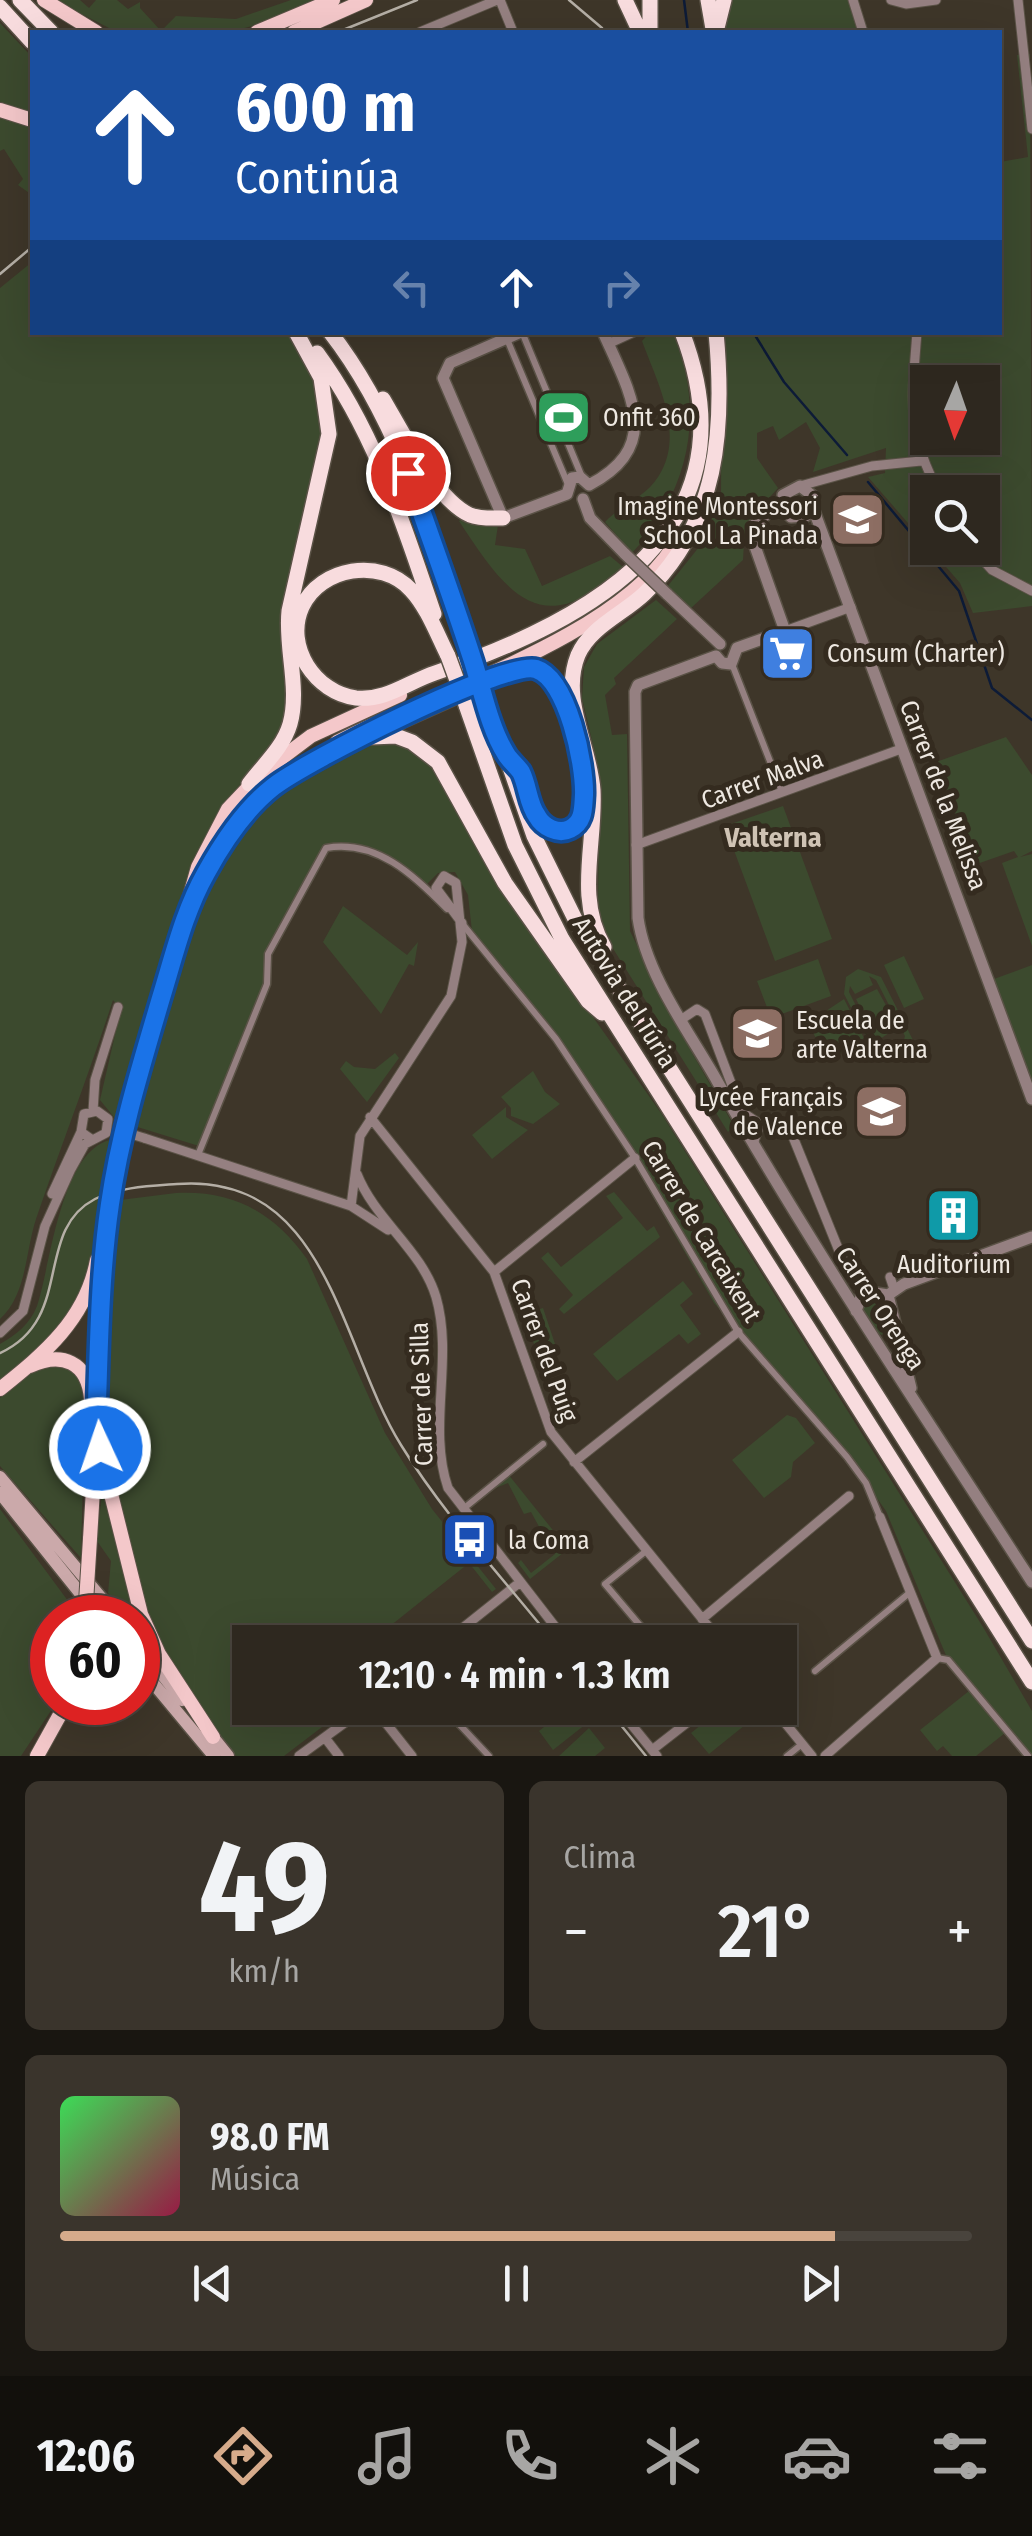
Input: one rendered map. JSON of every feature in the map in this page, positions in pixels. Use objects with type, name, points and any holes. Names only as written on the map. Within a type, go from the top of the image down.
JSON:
[{"type":"highway","points":[[20,0],[50,30]]},
{"type":"highway","points":[[625,0],[637,30]]},
{"type":"highway","points":[[650,0],[650,30]]},
{"type":"highway","points":[[708,0],[715,30]]},
{"type":"highway","points":[[716,30],[724,0]]},
{"type":"highway","points":[[0,8],[30,40]]},
{"type":"highway","points":[[249,784],[277,751],[290,724],[294,693],[286,640],[329,434],[322,378],[300,335]]},
{"type":"highway","name":"Autovia del Túria","points":[[301,335],[357,414],[388,480],[522,862],[562,939],[1032,1682]]},
{"type":"highway","name":"Autovia del Túria","points":[[332,335],[352,363],[408,473],[534,836],[575,920],[616,978],[1032,1641]]},
{"type":"highway","points":[[454,661],[410,588],[389,574],[362,569],[337,574],[302,607],[298,638],[306,666],[325,687],[339,694],[368,698],[385,695],[602,598],[649,556],[673,522],[695,466],[701,418],[698,384],[683,335]]},
{"type":"highway","points":[[616,978],[588,903],[592,789],[574,704],[574,670],[588,638],[652,586],[695,527],[714,472],[716,335]]},
{"type":"highway","points":[[352,363],[368,375],[412,448],[456,505],[470,515],[502,518]]},
{"type":"highway","points":[[274,786],[357,740],[496,675],[532,668],[552,679],[567,706],[584,788],[583,816],[573,828],[561,832],[545,826],[536,815],[520,772],[505,753]]},
{"type":"highway","points":[[357,740],[396,736],[426,749],[438,762],[505,883],[588,1001],[616,1026]]},
{"type":"main road","points":[[44,0],[93,30]]},
{"type":"main road","points":[[262,30],[333,0]]},
{"type":"main road","points":[[298,30],[366,0]]},
{"type":"main road","points":[[0,110],[30,119]]},
{"type":"main road","points":[[184,921],[219,851],[274,786],[341,740],[584,626],[624,602],[664,560],[696,506],[712,452],[716,400]]},
{"type":"main road","points":[[0,1390],[30,1366],[80,1312],[92,1282],[134,1094],[207,842],[249,784],[311,736],[454,661]]},
{"type":"main road","points":[[86,1595],[110,1206]]},
{"type":"main road","points":[[30,1366],[53,1357],[81,1368],[89,1384],[122,1555],[141,1614],[159,1654],[213,1738]]},
{"type":"main road","points":[[0,1477],[99,1595]]},
{"type":"main road","points":[[0,1492],[82,1595]]},
{"type":"main road","points":[[160,1671],[228,1756]]},
{"type":"main road","points":[[160,1691],[214,1756]]},
{"type":"main road","points":[[37,1756],[54,1725]]},
{"type":"street","points":[[425,30],[498,0],[512,30]]},
{"type":"street","points":[[616,0],[637,30]]},
{"type":"street","points":[[853,0],[861,30]]},
{"type":"street","points":[[891,0],[906,4],[936,0]]},
{"type":"street","points":[[1018,0],[1032,129]]},
{"type":"street","points":[[522,335],[586,481],[583,499],[590,518],[718,650],[722,663],[731,664]]},
{"type":"street","points":[[917,335],[911,416],[921,461],[929,475]]},
{"type":"street","points":[[583,499],[574,500],[567,488],[505,336],[445,367],[443,378],[502,518],[567,488],[586,481],[624,460],[636,424],[605,338]]},
{"type":"street","points":[[785,631],[752,538],[752,527],[782,500],[786,491],[805,489],[822,479],[872,466],[921,461]]},
{"type":"street","points":[[782,500],[791,517],[806,516],[813,508],[805,489]]},
{"type":"street","name":"Carrer de la Melissa","points":[[813,508],[1032,1099]]},
{"type":"street","points":[[987,565],[1032,592]]},
{"type":"street","points":[[782,793],[731,664],[737,648],[851,607]]},
{"type":"street","points":[[718,650],[733,643],[737,648]]},
{"type":"street","name":"Carrer Orenga","points":[[718,650],[638,685],[638,923],[682,1019],[753,1144],[916,1402]]},
{"type":"street","name":"Carrer Malva","points":[[636,844],[902,750]]},
{"type":"street","name":"Carrer de Carcaixent","points":[[198,1154],[267,984],[268,954],[326,848],[346,844],[374,850],[427,888],[462,923],[556,1039],[636,1158],[738,1332],[866,1483],[937,1658],[948,1660],[1028,1756]]},
{"type":"street","points":[[366,1195],[364,1208],[354,1208],[350,1194],[357,1174],[360,1136],[452,996],[462,923],[456,884],[444,876],[436,888],[462,923]]},
{"type":"street","points":[[93,1110],[95,1080],[118,1007]]},
{"type":"street","name":"Carrer Orenga","points":[[682,1019],[697,1008],[705,1014],[742,1112],[760,1124],[773,1118],[789,1126],[846,1268],[863,1291]]},
{"type":"street","points":[[93,1110],[108,1120],[106,1133]]},
{"type":"street","points":[[0,1333],[23,1312],[64,1164],[81,1132],[82,1118],[93,1110]]},
{"type":"street","name":"Carrer del Puig","points":[[370,1117],[494,1272],[551,1432],[707,1625]]},
{"type":"street","name":"Carrer de Silla","points":[[108,1120],[118,1130],[354,1208],[396,1235]]},
{"type":"street","points":[[753,1144],[760,1124]]},
{"type":"street","points":[[45,1226],[71,1169],[90,1139],[118,1130]]},
{"type":"street","points":[[81,1132],[90,1139]]},
{"type":"street","points":[[494,1272],[512,1263],[636,1158]]},
{"type":"street","name":"Carrer de Silla","points":[[357,1174],[366,1195],[423,1268],[438,1307],[440,1458],[448,1488],[553,1625]]},
{"type":"street","name":"Carrer de Silla","points":[[298,1187],[366,1195]]},
{"type":"street","points":[[856,1311],[863,1291],[891,1287],[1032,1237]]},
{"type":"street","name":"Carrer Orenga","points":[[891,1287],[897,1330],[916,1402]]},
{"type":"street","points":[[871,1334],[884,1339],[897,1330]]},
{"type":"street","points":[[574,1462],[738,1332]]},
{"type":"street","points":[[916,1402],[1032,1582]]},
{"type":"street","points":[[468,1505],[543,1444]]},
{"type":"street","points":[[702,1619],[849,1496]]},
{"type":"street","points":[[640,1625],[605,1584],[646,1551]]},
{"type":"street","points":[[468,1625],[520,1583]]},
{"type":"street","points":[[815,1671],[908,1594]]},
{"type":"street","points":[[826,1756],[937,1658]]},
{"type":"street","points":[[308,1756],[344,1725]]},
{"type":"street","points":[[387,1725],[412,1756]]},
{"type":"street","points":[[460,1725],[489,1756]]},
{"type":"street","points":[[632,1725],[655,1753],[687,1725]]},
{"type":"street","points":[[787,1725],[812,1756]]},
{"type":"street","points":[[300,1756],[321,1743]]},
{"type":"street","points":[[321,1743],[339,1756]]},
{"type":"street","points":[[786,1756],[802,1744]]},
{"type":"green space","points":[[54,0],[80,0],[89,8],[96,0],[117,0],[128,9],[140,2],[140,8],[160,30],[113,30]]},
{"type":"green space","points":[[291,0],[315,0],[264,23],[237,30],[162,30],[176,16],[236,19]]},
{"type":"green space","points":[[730,0],[848,0],[857,30],[723,30]]},
{"type":"green space","points":[[0,23],[30,55],[30,111],[0,102]]},
{"type":"green space","points":[[1030,54],[1032,606],[973,613],[960,583],[945,565],[1000,565],[1000,475],[910,475],[910,525],[868,477],[885,473],[886,448],[813,472],[820,448],[806,422],[779,440],[773,426],[757,433],[757,458],[778,488],[745,525],[743,560],[690,609],[667,587],[703,542],[721,493],[722,335],[1002,335],[1002,162],[1028,157],[1017,55]]},
{"type":"green space","points":[[0,118],[30,126],[30,194],[18,185],[23,179],[4,149],[0,151]]},
{"type":"green space","points":[[30,264],[30,335],[289,335],[317,379],[323,438],[281,632],[288,691],[278,738],[222,807],[195,860],[118,1122],[100,1100],[121,1009],[113,1000],[36,1219],[20,1285],[0,1319],[0,288]]},
{"type":"green space","points":[[647,335],[674,335],[689,392],[690,421],[687,449],[668,504],[632,553],[605,522],[653,484],[666,461],[669,444],[666,409],[642,341]]},
{"type":"green space","points":[[459,521],[498,525],[495,545],[525,549],[542,586],[610,556],[623,567],[595,590],[570,603],[548,606],[528,600],[510,588],[476,547]]},
{"type":"green space","points":[[656,600],[677,619],[614,678],[616,684],[605,695],[612,735],[627,734],[630,931],[676,1025],[734,1126],[728,1132],[602,931],[598,914],[599,770],[582,698],[584,667],[597,644]]},
{"type":"green space","points":[[1006,737],[1032,775],[1032,851],[1020,857],[1032,854],[1032,946],[1002,863],[1018,857],[1014,851],[974,865],[936,762]]},
{"type":"green space","points":[[364,742],[402,743],[436,767],[554,962],[661,1113],[983,1627],[1032,1711],[1032,1756],[950,1665],[886,1511],[857,1470],[714,1303],[589,1086],[472,931],[468,895],[455,872],[438,873],[426,885],[390,858],[364,846],[350,844],[321,852],[271,946],[266,986],[199,1146],[131,1125],[179,949],[216,863],[240,826],[270,796]]},
{"type":"green space","points":[[783,806],[832,939],[775,961],[725,826]]},
{"type":"green space","points":[[343,906],[407,955],[418,942],[414,966],[409,964],[381,1014],[323,942]]},
{"type":"green space","points":[[904,956],[924,999],[904,1008],[884,965]]},
{"type":"green space","points":[[818,959],[831,996],[771,1018],[757,981]]},
{"type":"green space","points":[[1032,965],[1032,1093],[994,979]]},
{"type":"green space","points":[[858,969],[881,977],[917,1048],[912,1051],[910,1047],[893,1061],[875,1054],[844,994],[846,977]],"holes":[[[869,976],[876,980],[905,1036],[901,1050],[893,1055],[878,1049],[849,992],[850,986],[855,994],[873,985]]]},
{"type":"green space","points":[[877,989],[898,1027],[877,1041],[856,999]]},
{"type":"green space","points":[[844,999],[864,1038],[828,1061],[808,1023]]},
{"type":"green space","points":[[395,1053],[399,1058],[367,1102],[340,1069],[346,1061],[354,1067],[375,1069]]},
{"type":"green space","points":[[533,1071],[545,1092],[560,1104],[533,1124],[511,1116],[511,1108],[501,1097]]},
{"type":"green space","points":[[506,1107],[506,1117],[528,1130],[492,1159],[472,1135]]},
{"type":"green space","points":[[116,1139],[90,1277],[56,1337],[0,1383],[0,1344],[22,1328],[37,1306],[71,1183],[82,1161],[97,1146]]},
{"type":"green space","points":[[614,1192],[647,1231],[654,1226],[660,1237],[564,1314],[559,1309],[573,1295],[541,1258],[548,1252],[561,1267],[623,1218],[606,1196]]},
{"type":"green space","points":[[176,1193],[216,1196],[251,1208],[281,1229],[307,1259],[385,1433],[432,1509],[496,1589],[492,1592],[469,1563],[391,1625],[232,1625],[232,1725],[325,1725],[284,1756],[236,1756],[160,1656],[160,1595],[108,1593],[111,1561],[97,1541],[106,1452],[112,1257],[120,1200]]},
{"type":"green space","points":[[683,1281],[693,1294],[680,1305],[701,1334],[688,1344],[679,1334],[617,1381],[593,1354]]},
{"type":"green space","points":[[873,1296],[882,1301],[894,1323],[885,1335],[876,1334],[861,1312],[862,1303]]},
{"type":"green space","points":[[543,1308],[556,1347],[537,1353],[524,1314]]},
{"type":"green space","points":[[63,1361],[81,1375],[85,1399],[81,1558],[0,1466],[0,1398],[37,1366]]},
{"type":"green space","points":[[787,1415],[796,1418],[815,1443],[793,1462],[791,1477],[764,1498],[732,1460]]},
{"type":"green space","points":[[508,1474],[568,1549],[530,1579],[518,1563],[521,1560],[531,1573],[555,1554],[548,1531],[542,1532],[531,1512],[524,1514],[508,1483],[493,1489]]},
{"type":"green space","points":[[0,1509],[64,1595],[30,1595],[30,1725],[41,1725],[21,1756],[0,1756]]},
{"type":"green space","points":[[969,1691],[1005,1733],[976,1756],[952,1756],[943,1746],[937,1751],[920,1730]]},
{"type":"green space","points":[[547,1725],[585,1725],[553,1750],[539,1731]]},
{"type":"green space","points":[[701,1725],[745,1725],[709,1754],[691,1733]]},
{"type":"green space","points":[[589,1728],[605,1748],[595,1756],[559,1756]]},
{"type":"waterway","points":[[684,0],[688,30]]},
{"type":"waterway","points":[[755,335],[784,382],[847,455]]},
{"type":"waterway","points":[[868,482],[959,591],[992,688],[1032,720]]},
{"type":"tram line","points":[[343,30],[417,0]]},
{"type":"tram line","points":[[569,0],[602,28]]},
{"type":"tram line","points":[[0,274],[30,249]]},
{"type":"tram line","points":[[0,1353],[23,1338],[38,1319],[65,1232],[76,1213],[95,1199],[124,1190],[177,1184],[227,1188],[267,1206],[298,1235],[323,1273],[401,1445],[455,1521],[540,1625]]},
{"type":"tram line","points":[[621,1725],[646,1756]]},
{"type":"place","name":"Onfit 360","points":[[564,417]]},
{"type":"place","name":"Imagine Montessori School La Pinada","points":[[857,520]]},
{"type":"place","name":"Consum (Charter)","points":[[788,653]]},
{"type":"place","name":"Escuela de arte Valterna","points":[[757,1034]]},
{"type":"place","name":"Lycée Français de Valence","points":[[882,1111]]},
{"type":"place","name":"Auditorium","points":[[954,1215]]},
{"type":"place","name":"la Coma","points":[[469,1540]]},
{"type":"district","name":"Valterna","points":[[773,837]]},
{"type":"route","points":[[100,1448],[96,1431],[102,1288],[121,1146],[184,921],[204,876],[230,834],[274,786],[329,753],[435,703],[466,689],[496,675],[520,668],[532,668],[552,679],[567,706],[584,788],[583,816],[573,828],[561,832],[545,826],[536,815],[520,772],[505,753],[485,696],[477,672],[460,621],[408,473]]}]
